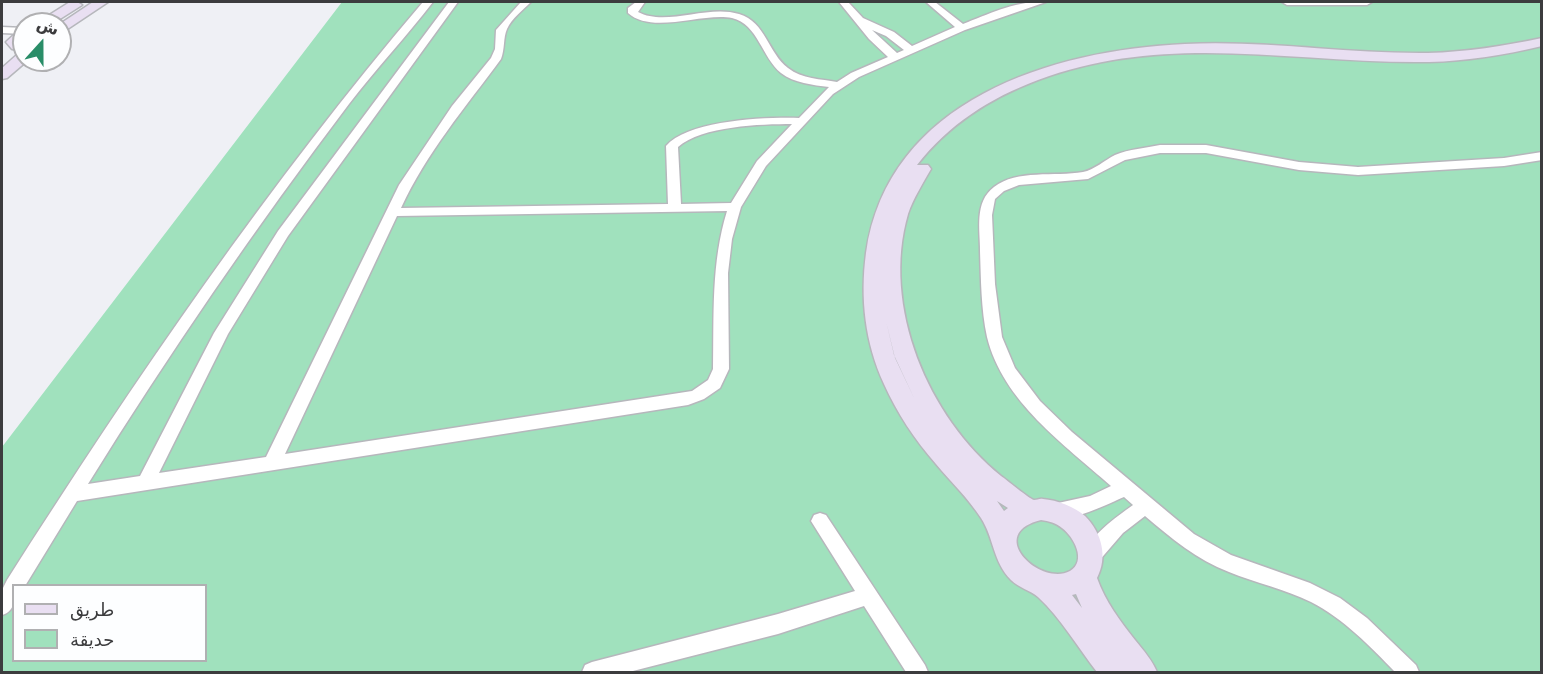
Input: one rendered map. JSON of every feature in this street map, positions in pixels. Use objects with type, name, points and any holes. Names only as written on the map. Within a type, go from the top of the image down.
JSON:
[{"type":"street","points":[[63,12],[81,2]]},
{"type":"street","points":[[72,22],[101,2]]},
{"type":"street","points":[[15,584],[71,494],[229,259],[336,113],[428,2]]},
{"type":"street","points":[[146,482],[221,333],[283,234],[453,2]]},
{"type":"street","points":[[272,463],[391,212],[438,132],[496,59],[500,49],[501,30],[517,9],[526,2]]},
{"type":"street","points":[[641,2],[633,8],[633,13],[648,20],[713,14],[741,18],[755,28],[782,69],[806,80],[837,85]]},
{"type":"street","points":[[843,2],[861,21],[869,35],[894,56]]},
{"type":"street","points":[[930,2],[962,28]]},
{"type":"street","points":[[71,494],[688,399],[698,395],[714,384],[721,369],[722,256],[735,207],[761,164],[837,85],[894,56],[1014,4],[1041,2]]},
{"type":"street","points":[[1287,2],[1367,2]]},
{"type":"street","points":[[861,21],[890,34],[910,49]]},
{"type":"street","points":[[1003,535],[984,500],[942,455],[913,417],[891,376],[876,323],[875,260],[883,217],[905,170],[937,132],[980,100],[1024,80],[1080,63],[1139,52],[1195,48],[1243,48],[1412,59],[1501,52],[1542,42]]},
{"type":"street","points":[[2,75],[12,43]]},
{"type":"street","points":[[1143,672],[1105,623],[1092,602],[1087,566],[1090,546],[1080,529],[1072,521],[1041,511],[998,488],[946,432],[919,390],[902,348],[896,325],[890,281],[893,242],[910,190],[919,174],[942,144],[988,108],[1033,85],[1082,69],[1122,61],[1167,56],[1237,54],[1359,63],[1428,64],[1491,60],[1542,50]]},
{"type":"street","points":[[674,207],[672,146],[679,138],[692,133],[759,122],[801,121]]},
{"type":"street","points":[[1409,672],[1374,636],[1341,610],[1306,590],[1249,572],[1214,556],[1190,541],[1034,405],[1004,364],[993,329],[986,215],[988,198],[1008,184],[1026,179],[1088,175],[1121,157],[1160,148],[1206,149],[1299,166],[1358,171],[1504,162],[1542,156]]},
{"type":"street","points":[[391,212],[735,207]]},
{"type":"street","points":[[1114,672],[1065,607],[1044,585],[1022,574],[1013,565],[1003,545],[1003,535],[1011,518],[1093,503],[1126,487]]},
{"type":"street","points":[[1044,585],[1066,585],[1087,566],[1117,527],[1146,505]]},
{"type":"street","points":[[820,521],[918,672]]},
{"type":"street","points":[[2,606],[12,589]]},
{"type":"street","points":[[599,672],[778,624],[868,596]]},
{"type":"green space","points":[[342,2],[1541,2],[1541,672],[2,672],[2,447]]}]
